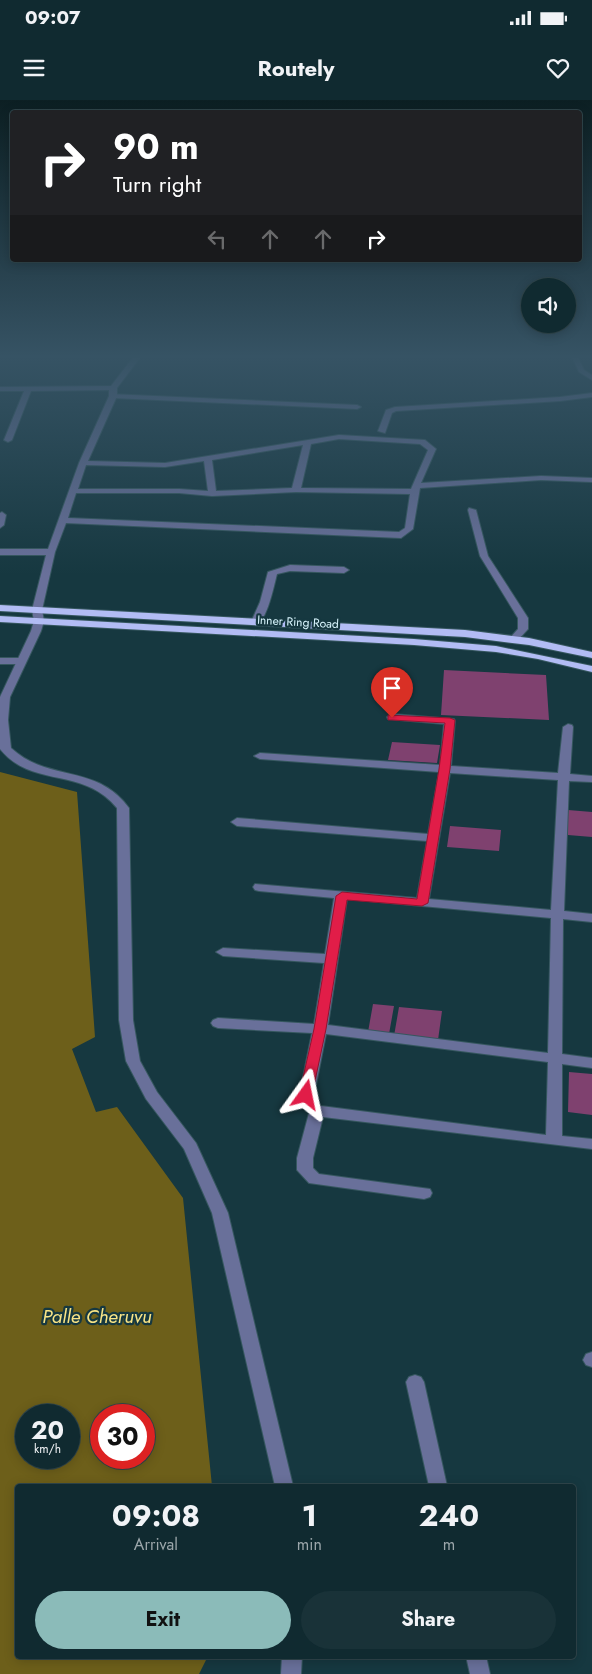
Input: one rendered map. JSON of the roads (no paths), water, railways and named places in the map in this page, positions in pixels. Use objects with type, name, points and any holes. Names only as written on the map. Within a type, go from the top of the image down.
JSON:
[{"type":"highway","name":"Inner Ring Road","points":[[0,608],[38,616],[496,649],[538,656],[592,670]]},
{"type":"highway","name":"Inner Ring Road","points":[[0,619],[38,616],[256,622],[413,630],[514,639],[563,647],[592,655]]},
{"type":"street","points":[[8,440],[13,428]]},
{"type":"street","points":[[98,428],[51,552],[38,616],[5,697],[1,720],[6,749],[23,764],[98,783],[115,796],[123,808],[126,1020],[134,1061],[151,1095],[191,1147],[220,1213],[284,1484]]},
{"type":"street","points":[[64,520],[394,536],[409,529],[415,489],[432,448],[428,444],[339,437],[208,460],[164,465],[83,463]]},
{"type":"street","points":[[296,490],[308,442]]},
{"type":"street","points":[[208,460],[212,494]]},
{"type":"street","points":[[74,490],[179,491],[212,494],[296,490],[415,489],[541,478],[592,480]]},
{"type":"street","points":[[472,510],[484,556],[523,618],[523,629],[514,639]]},
{"type":"street","points":[[0,525],[2,515]]},
{"type":"street","points":[[0,552],[51,552]]},
{"type":"street","points":[[256,622],[265,602],[273,572],[290,568],[344,570]]},
{"type":"street","points":[[0,661],[21,661]]},
{"type":"street","points":[[392,718],[450,720],[422,903]]},
{"type":"street","points":[[554,1141],[556,915],[563,777],[568,728]]},
{"type":"street","points":[[260,756],[592,779]]},
{"type":"street","points":[[236,822],[433,838]]},
{"type":"street","points":[[259,887],[592,918]]},
{"type":"street","points":[[342,896],[320,1029],[305,1102],[317,1110],[554,1141],[592,1144]]},
{"type":"street","points":[[223,952],[331,959]]},
{"type":"street","points":[[218,1023],[320,1029],[555,1060],[592,1063]]},
{"type":"street","points":[[317,1110],[305,1158],[305,1170],[315,1179],[424,1193]]},
{"type":"street","points":[[415,1382],[438,1484]]},
{"type":"street","points":[[292,1659],[292,1674]]},
{"type":"street","points":[[477,1659],[480,1674]]},
{"type":"water","name":"Palle Cheruvu","points":[[0,772],[77,792],[95,1037],[72,1049],[96,1112],[117,1107],[183,1198],[212,1484],[15,1484],[15,1659],[206,1659],[199,1674],[0,1674]]}]
